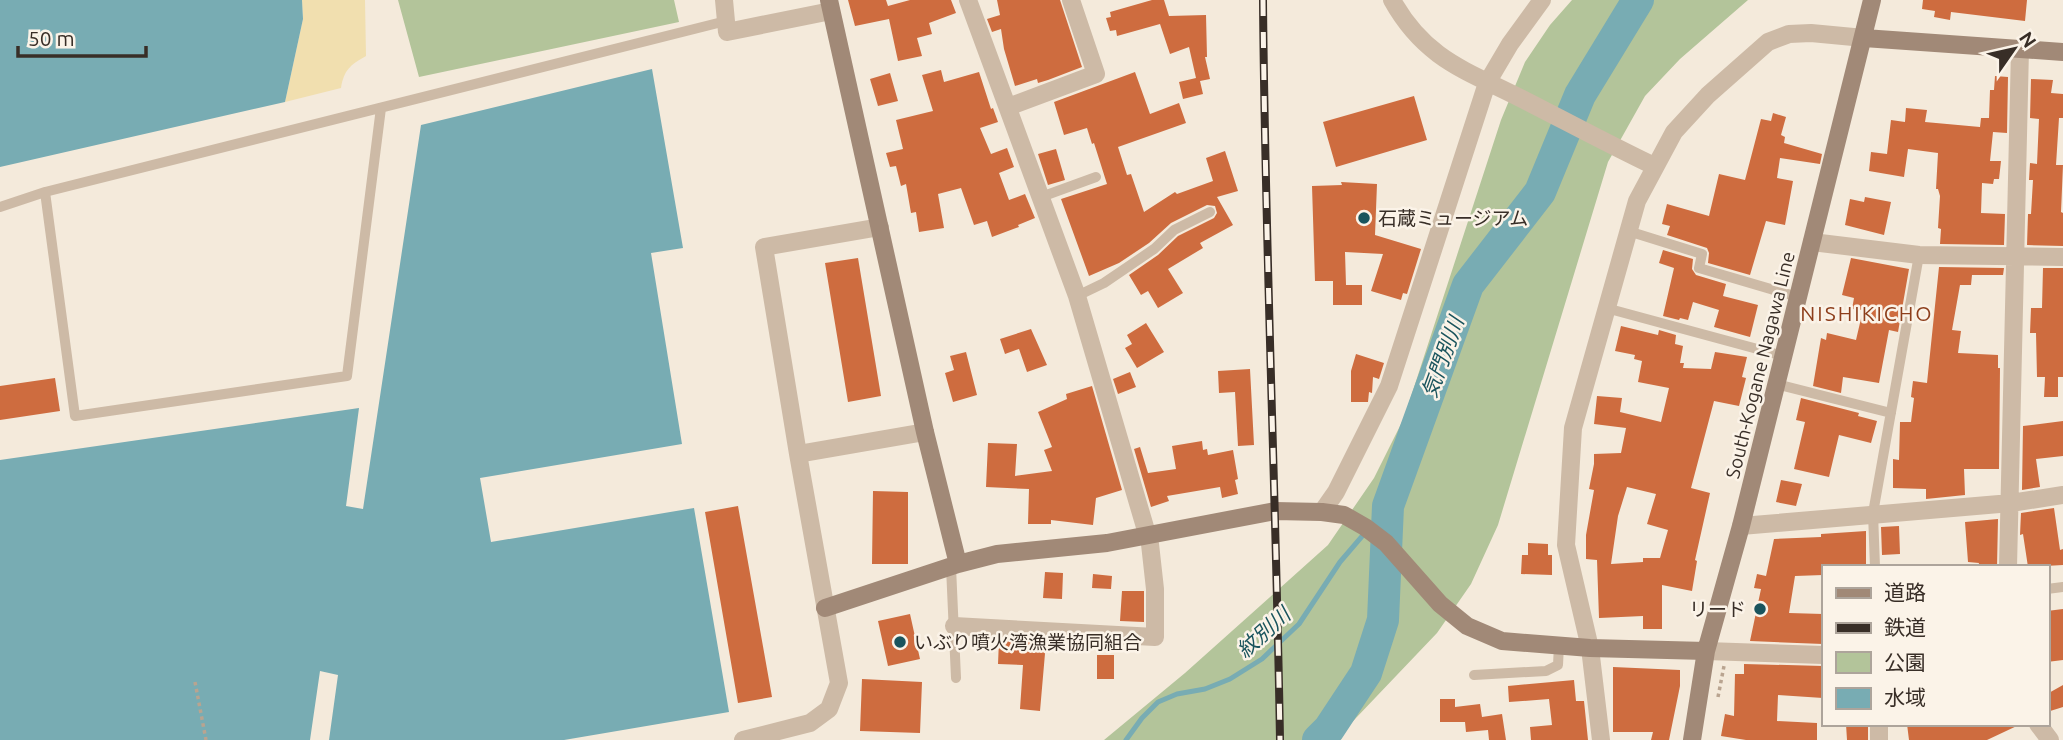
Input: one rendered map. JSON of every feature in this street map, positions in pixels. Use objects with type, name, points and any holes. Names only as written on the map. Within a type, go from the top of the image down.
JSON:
[{"type":"street","points":[[724,0],[727,32],[830,6],[955,565]]},
{"type":"street","points":[[954,626],[1155,636],[1155,589],[1147,535],[1077,296],[968,0]]},
{"type":"street","points":[[1008,107],[1097,74],[1071,0]]},
{"type":"street","points":[[1392,0],[1403,19],[1453,66],[1508,91],[1654,166]]},
{"type":"street","points":[[1322,512],[1336,492],[1389,386],[1487,83],[1510,44],[1542,0]]},
{"type":"street","name":"South-Kogane Nagawa Line","points":[[1692,740],[1706,650],[1741,526],[1872,0]]},
{"type":"street","points":[[1601,740],[1590,648],[1566,545],[1573,428],[1637,201],[1674,132],[1708,95],[1768,42],[1789,34],[1811,33],[2063,52]]},
{"type":"street","points":[[2008,565],[2020,49]]},
{"type":"street","points":[[743,740],[810,723],[829,709],[839,683],[797,454],[764,247],[880,227]]},
{"type":"street","points":[[1812,242],[1919,254],[2063,257]]},
{"type":"street","points":[[797,454],[925,432]]},
{"type":"street","points":[[1741,526],[2011,503],[2063,495]]},
{"type":"street","points":[[825,608],[997,554],[1107,543],[1276,511],[1322,512],[1344,515],[1386,543],[1440,604],[1467,626],[1502,641],[1590,648],[1822,654]]},
{"type":"lane","points":[[0,207],[45,192],[726,21]]},
{"type":"lane","points":[[45,192],[75,416],[347,376],[381,108]]},
{"type":"lane","points":[[1041,197],[1096,177]]},
{"type":"lane","points":[[1077,296],[1104,283],[1144,256],[1174,230],[1210,212]]},
{"type":"lane","points":[[1628,231],[1702,254],[1699,268],[1798,297]]},
{"type":"lane","points":[[1875,565],[1873,513],[1919,254]]},
{"type":"lane","points":[[1606,308],[1783,356]]},
{"type":"lane","points":[[1776,384],[1891,413]]},
{"type":"lane","points":[[955,565],[956,678]]},
{"type":"lane","points":[[1474,675],[1546,671],[1558,664],[1559,645]]},
{"type":"path","points":[[195,682],[206,740]]},
{"type":"green space","points":[[398,0],[674,0],[679,22],[419,77]]},
{"type":"green space","points":[[1572,0],[1748,0],[1680,59],[1645,96],[1608,162],[1498,525],[1471,584],[1437,633],[1335,740],[1104,740],[1185,673],[1328,545],[1374,478],[1404,418],[1501,120],[1525,62],[1550,25]]},
{"type":"sand","points":[[302,0],[365,0],[366,56],[349,69],[341,88],[285,102],[303,19]]},
{"type":"water","points":[[0,0],[302,0],[303,19],[285,102],[0,167]]},
{"type":"water","points":[[652,69],[683,248],[651,253],[682,444],[480,478],[491,542],[694,508],[729,712],[564,740],[329,740],[338,675],[320,671],[310,740],[0,740],[0,460],[359,408],[346,506],[363,509],[421,125]]},
{"type":"building","points":[[848,0],[886,0],[888,6],[910,0],[951,0],[956,13],[929,23],[932,34],[917,38],[922,56],[898,61],[889,19],[855,26]]},
{"type":"building","points":[[997,0],[1060,0],[1082,67],[1038,83],[1037,79],[1015,86],[1001,29],[992,32],[987,19],[1000,15]]},
{"type":"building","points":[[1152,0],[1164,0],[1169,16],[1206,15],[1205,57],[1210,79],[1200,81],[1203,94],[1183,99],[1179,82],[1196,78],[1189,47],[1170,54],[1160,24],[1117,36],[1116,30],[1110,31],[1106,18],[1111,17],[1110,12]]},
{"type":"building","points":[[1923,0],[2027,0],[2025,21],[1951,12],[1950,20],[1934,17],[1935,11],[1922,9]]},
{"type":"building","points":[[941,70],[944,82],[979,72],[998,122],[980,128],[991,154],[1007,148],[1014,167],[999,173],[1009,200],[1025,194],[1035,218],[992,237],[987,221],[974,225],[961,188],[938,194],[944,228],[919,232],[916,212],[911,213],[906,184],[901,186],[896,166],[890,167],[886,153],[903,149],[896,120],[933,111],[922,75]]},
{"type":"building","points":[[1135,72],[1150,114],[1179,103],[1186,123],[1118,147],[1144,212],[1175,192],[1177,194],[1213,181],[1206,158],[1225,151],[1238,191],[1217,197],[1233,225],[1200,243],[1203,248],[1168,269],[1183,293],[1158,308],[1148,291],[1141,295],[1129,275],[1158,255],[1178,236],[1214,218],[1217,213],[1215,206],[1207,205],[1171,223],[1149,243],[1119,263],[1089,276],[1061,199],[1107,184],[1087,128],[1064,135],[1054,102]]},
{"type":"building","points":[[890,73],[898,101],[878,106],[870,79]]},
{"type":"building","points":[[1995,76],[2008,77],[2007,133],[1993,132],[1990,161],[2001,161],[1999,179],[1994,179],[1993,184],[1982,183],[1981,213],[2005,214],[2004,245],[1940,244],[1940,196],[1936,189],[1938,153],[1908,149],[1904,177],[1869,171],[1871,152],[1887,154],[1891,120],[1905,122],[1906,108],[1927,110],[1925,122],[1980,127],[1981,118],[1989,118],[1990,90],[1994,90]]},
{"type":"building","points":[[2031,79],[2053,80],[2051,93],[2063,94],[2063,118],[2059,118],[2056,165],[2063,165],[2063,246],[2027,245],[2033,180],[2029,180],[2030,163],[2037,164],[2039,119],[2030,118]]},
{"type":"building","points":[[1414,96],[1427,140],[1336,167],[1323,122]]},
{"type":"building","points":[[1773,113],[1786,117],[1781,135],[1785,137],[1784,143],[1822,154],[1820,164],[1780,158],[1777,178],[1793,181],[1785,225],[1766,221],[1750,275],[1708,263],[1707,248],[1667,235],[1670,226],[1662,224],[1667,204],[1709,216],[1719,174],[1745,180],[1761,119],[1771,121]]},
{"type":"building","points":[[1056,149],[1065,180],[1048,185],[1038,154]]},
{"type":"building","points":[[1341,182],[1377,184],[1375,235],[1421,249],[1407,294],[1403,293],[1401,300],[1371,291],[1383,254],[1345,252],[1346,285],[1362,285],[1362,305],[1333,305],[1333,281],[1315,281],[1312,186],[1342,185]]},
{"type":"building","points":[[1865,197],[1891,202],[1884,235],[1845,225],[1850,199],[1864,202]]},
{"type":"building","points":[[1663,250],[1693,259],[1692,269],[1696,275],[1726,284],[1723,296],[1758,305],[1750,337],[1714,327],[1719,310],[1693,302],[1688,320],[1663,316],[1674,268],[1659,263]]},
{"type":"building","points":[[858,258],[881,396],[848,402],[825,263]]},
{"type":"building","points":[[1851,258],[1909,269],[1898,332],[1889,330],[1879,383],[1843,377],[1841,393],[1813,386],[1821,338],[1826,340],[1827,333],[1856,340],[1863,310],[1852,309],[1854,298],[1842,295]]},
{"type":"building","points":[[1939,267],[2004,268],[2003,275],[1972,275],[1971,285],[1960,285],[1952,330],[1961,331],[1958,353],[1998,355],[1999,469],[1964,469],[1965,495],[1926,499],[1926,489],[1893,488],[1893,459],[1899,460],[1900,422],[1911,422],[1913,381],[1927,383]]},
{"type":"building","points":[[2043,268],[2063,268],[2063,377],[2058,377],[2058,397],[2044,397],[2045,377],[2037,377],[2036,333],[2030,333],[2031,308],[2042,308]]},
{"type":"building","points":[[1146,323],[1164,352],[1137,368],[1125,348],[1132,344],[1127,335]]},
{"type":"building","points":[[1621,326],[1658,335],[1659,330],[1676,335],[1675,344],[1683,346],[1680,363],[1684,363],[1683,368],[1711,369],[1715,352],[1747,357],[1742,377],[1746,378],[1739,406],[1714,401],[1691,488],[1710,493],[1695,560],[1692,591],[1662,585],[1662,629],[1643,629],[1643,616],[1599,618],[1597,560],[1586,559],[1586,535],[1594,490],[1589,489],[1594,454],[1621,453],[1626,428],[1594,424],[1597,396],[1622,398],[1620,412],[1661,422],[1669,388],[1638,382],[1642,361],[1634,359],[1635,355],[1615,351]],"holes":[[[1627,487],[1656,494],[1647,524],[1668,530],[1660,558],[1611,564],[1618,516]]]},
{"type":"building","points":[[1031,329],[1047,365],[1027,372],[1019,349],[1005,354],[1000,339]]},
{"type":"building","points":[[966,352],[977,395],[953,402],[945,373],[954,370],[950,356]]},
{"type":"building","points":[[1356,354],[1384,363],[1379,379],[1373,377],[1372,393],[1369,392],[1368,402],[1351,402],[1351,371]]},
{"type":"building","points":[[1250,369],[1254,445],[1238,446],[1235,392],[1219,393],[1218,371]]},
{"type":"building","points":[[1130,372],[1136,387],[1118,394],[1113,379]]},
{"type":"building","points":[[55,378],[60,411],[0,420],[0,386]]},
{"type":"building","points":[[1092,386],[1122,490],[1096,498],[1093,525],[1051,520],[1051,524],[1028,524],[1029,489],[986,487],[988,443],[1017,444],[1015,476],[1052,471],[1044,450],[1052,447],[1038,412],[1067,399],[1066,394]]},
{"type":"building","points":[[1801,398],[1859,413],[1858,416],[1877,421],[1871,443],[1839,435],[1829,477],[1794,469],[1805,422],[1796,420]]},
{"type":"building","points":[[2063,421],[2063,456],[2036,459],[2040,487],[2022,490],[2023,426]]},
{"type":"building","points":[[1202,441],[1203,450],[1207,449],[1208,455],[1233,450],[1238,494],[1222,498],[1220,487],[1167,496],[1169,501],[1151,507],[1134,449],[1140,447],[1148,473],[1176,469],[1172,446]]},
{"type":"building","points":[[1781,480],[1802,484],[1796,506],[1776,502]]},
{"type":"building","points":[[873,491],[908,492],[908,564],[872,564]]},
{"type":"building","points":[[738,506],[772,697],[738,703],[705,512]]},
{"type":"building","points":[[2054,508],[2060,550],[2063,549],[2063,565],[2028,565],[2023,534],[2020,535],[2021,513]]},
{"type":"building","points":[[1998,519],[1997,565],[1968,562],[1965,522]]},
{"type":"building","points":[[1899,526],[1900,554],[1882,555],[1881,527]]},
{"type":"building","points":[[1866,531],[1866,565],[1822,565],[1822,575],[1795,576],[1789,613],[1822,614],[1822,644],[1750,641],[1761,589],[1754,588],[1757,574],[1766,576],[1774,539],[1821,537],[1821,534]]},
{"type":"building","points":[[1528,543],[1548,544],[1548,555],[1552,555],[1552,575],[1521,574],[1522,555],[1528,555]]},
{"type":"building","points":[[1045,572],[1063,573],[1062,599],[1043,598]]},
{"type":"building","points":[[1093,574],[1112,576],[1111,589],[1092,588]]},
{"type":"building","points":[[1122,591],[1144,591],[1144,622],[1120,621]]},
{"type":"building","points":[[2063,609],[2063,660],[2049,662],[2049,611]]},
{"type":"building","name":"いぶり噴火湾漁業協同組合","points":[[910,614],[920,659],[888,666],[878,621]]},
{"type":"building","points":[[999,640],[1046,642],[1040,711],[1020,709],[1023,665],[998,664]]},
{"type":"building","points":[[1097,655],[1114,655],[1114,679],[1097,679]]},
{"type":"building","points":[[1744,664],[1822,666],[1822,698],[1778,695],[1777,721],[1817,723],[1817,740],[1746,740],[1721,736],[1725,714],[1734,716],[1735,674],[1744,674]]},
{"type":"building","points":[[1613,667],[1680,670],[1680,686],[1669,740],[1651,740],[1653,732],[1613,732]]},
{"type":"building","points":[[862,679],[922,682],[920,733],[860,731]]},
{"type":"building","points":[[1574,680],[1576,701],[1584,701],[1588,740],[1531,740],[1530,727],[1552,725],[1549,699],[1509,702],[1508,686]]},
{"type":"building","points":[[2063,685],[2063,707],[2049,711],[2049,693]]},
{"type":"building","points":[[1440,699],[1455,699],[1455,707],[1480,704],[1482,717],[1502,714],[1506,740],[1489,740],[1488,730],[1466,732],[1465,722],[1440,722]]},
{"type":"building","points":[[1846,726],[1868,726],[1868,740],[1847,740]]},
{"type":"building","points":[[1907,726],[2017,726],[1987,740],[1909,740]]},
{"type":"waterway","name":"気門別川","points":[[1318,740],[1329,729],[1366,673],[1383,620],[1388,506],[1468,285],[1540,192],[1580,95],[1638,0]]},
{"type":"waterway","name":"紋別川","points":[[1126,740],[1158,702],[1230,679],[1262,659],[1299,624],[1340,562],[1388,506]]},
{"type":"railway","points":[[1263,0],[1280,740]]},
{"type":"place","name":"石蔵ミュージアム","points":[[1364,218]]},
{"type":"place","name":"リード","points":[[1760,609]]},
{"type":"place","name":"いぶり噴火湾漁業協同組合","points":[[900,642]]},
{"type":"district","name":"NISHIKICHO","points":[[1867,313]]}]
